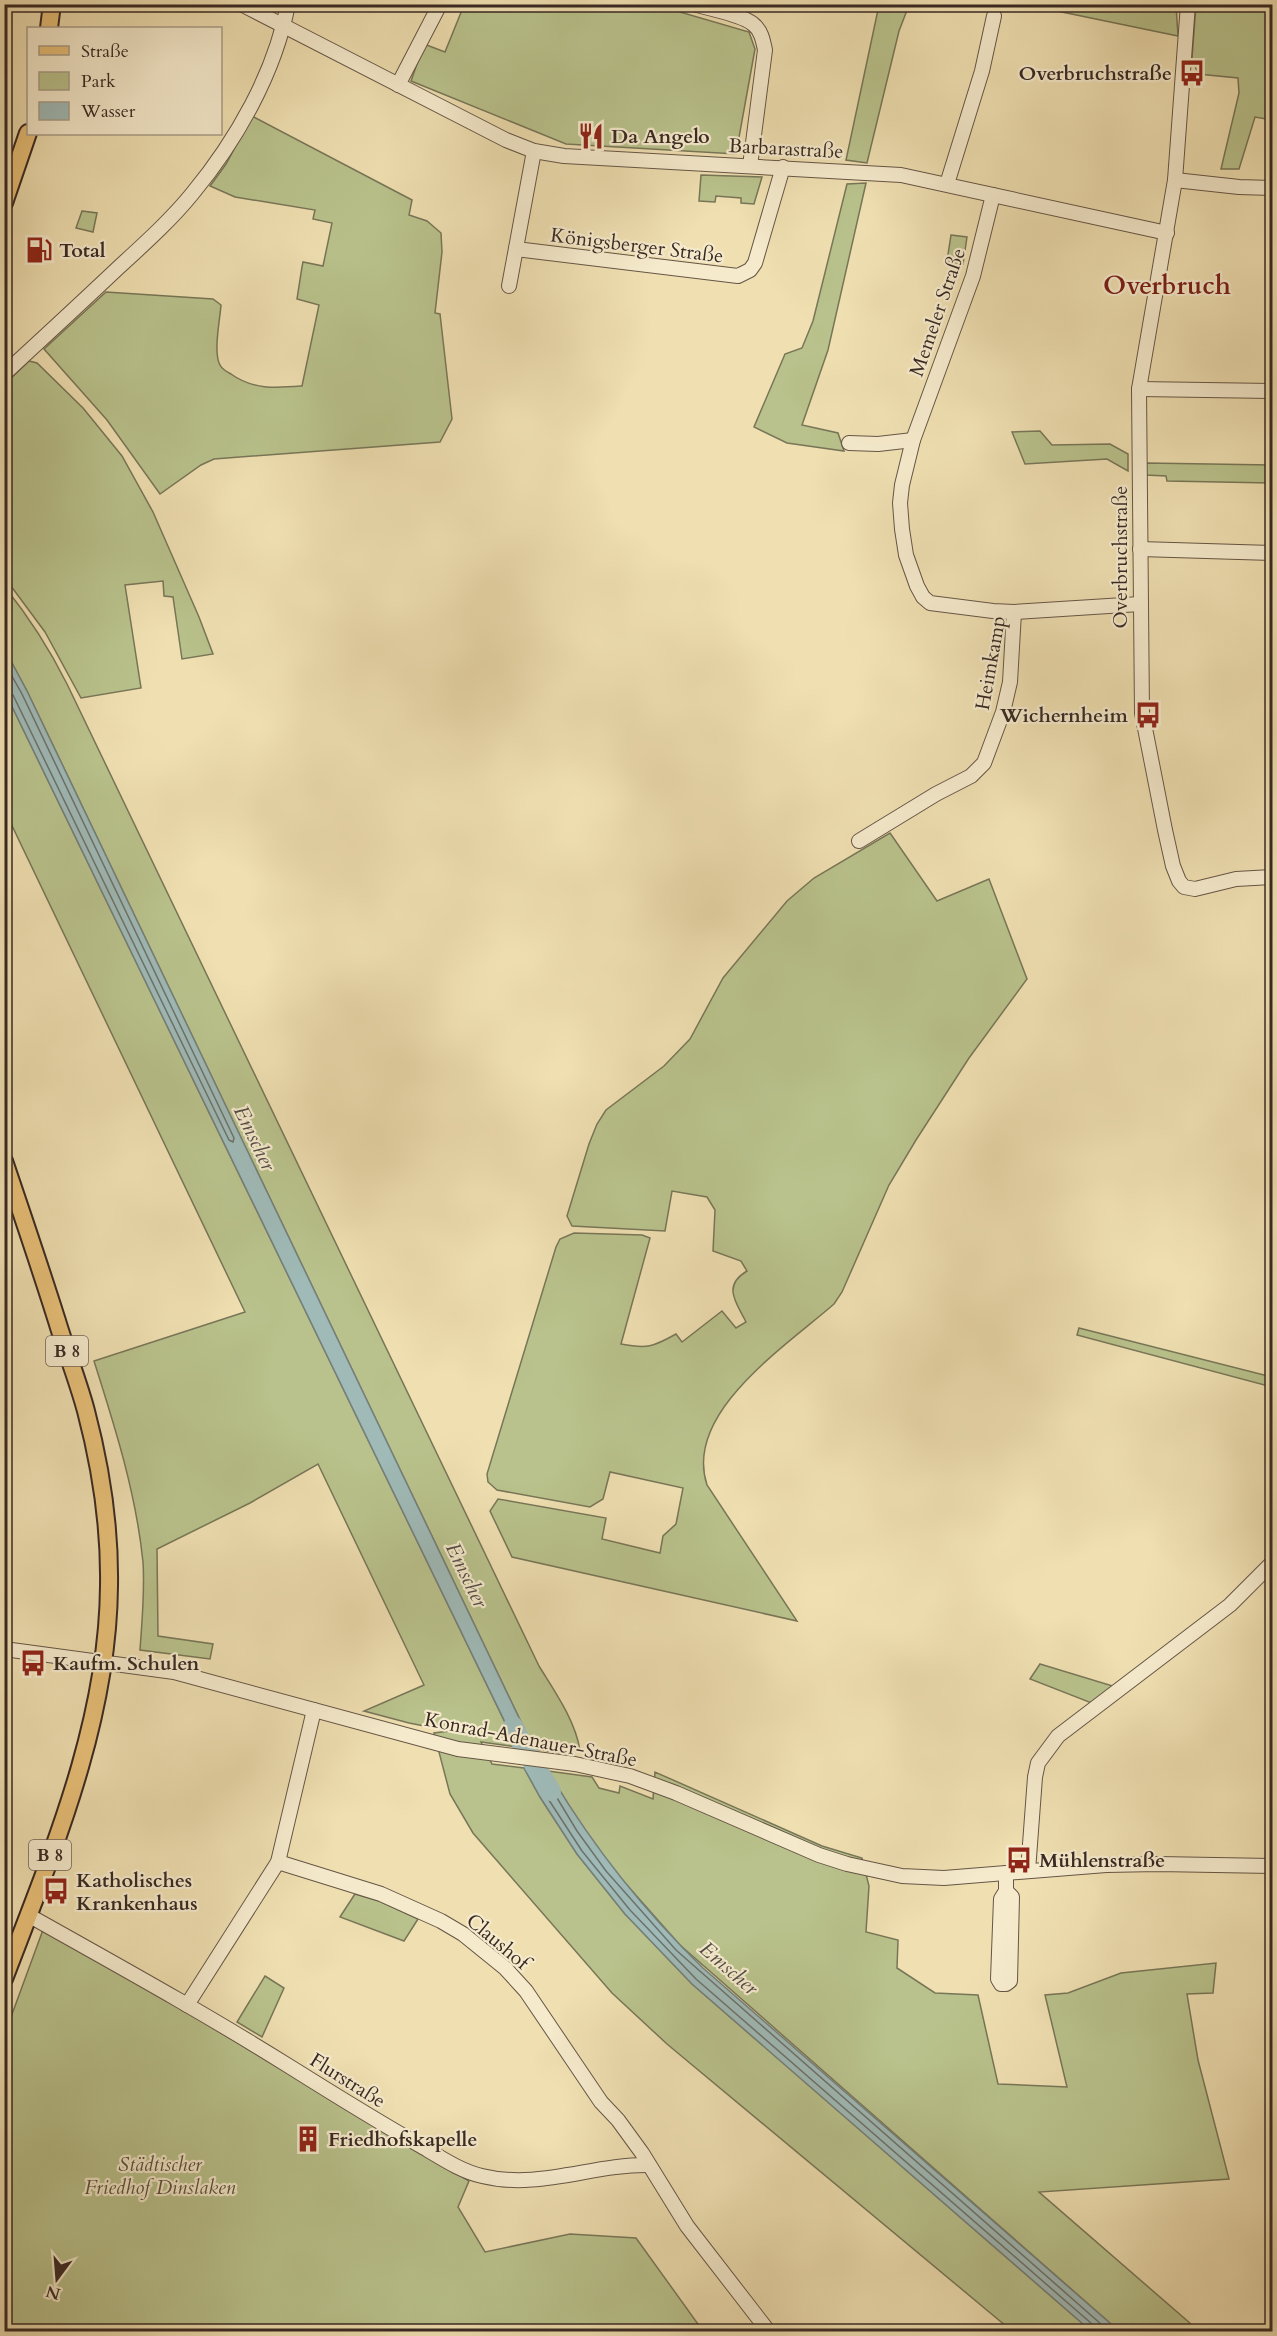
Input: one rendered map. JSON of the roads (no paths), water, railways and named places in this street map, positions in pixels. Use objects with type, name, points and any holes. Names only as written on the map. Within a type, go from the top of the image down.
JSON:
[{"type":"main road","points":[[49,27],[52,4]]},
{"type":"main road","points":[[58,27],[61,4]]},
{"type":"main road","points":[[18,163],[27,121]]},
{"type":"main road","points":[[4,203],[27,135]]},
{"type":"main road","name":"B 8","points":[[4,1161],[86,1410],[98,1464],[106,1518],[110,1585],[104,1661],[88,1739],[68,1805],[4,1979]]},
{"type":"street","name":"Barbarastraße","points":[[240,4],[506,140],[534,151],[564,156],[901,175],[1167,233]]},
{"type":"street","points":[[4,374],[148,241],[192,195],[228,144],[254,100],[270,66],[284,26],[288,4]]},
{"type":"street","points":[[398,85],[440,4]]},
{"type":"street","points":[[694,4],[754,24],[763,39],[765,50],[750,166]]},
{"type":"street","name":"Overbruchstraße","points":[[1188,4],[1175,180],[1139,389],[1142,712],[1173,866],[1179,881],[1191,888],[1236,879],[1272,877]]},
{"type":"street","points":[[947,184],[982,71],[994,16]]},
{"type":"street","points":[[509,286],[534,151]]},
{"type":"street","name":"Königsberger Straße","points":[[516,249],[738,276],[750,270],[755,263],[783,167]]},
{"type":"street","points":[[1175,180],[1272,188]]},
{"type":"street","name":"Memeler Straße","points":[[993,195],[972,276],[913,440],[900,503],[906,555],[916,586],[923,597],[930,603],[1014,612]]},
{"type":"street","points":[[1139,389],[1272,391]]},
{"type":"street","points":[[849,443],[878,444],[913,440]]},
{"type":"street","points":[[1140,549],[1272,553]]},
{"type":"street","name":"Heimkamp","points":[[859,841],[936,794],[971,776],[984,763],[1003,712],[1010,682],[1014,612],[1140,604]]},
{"type":"street","points":[[1028,1871],[1035,1777],[1038,1763],[1044,1752],[1072,1724],[1230,1605],[1272,1563]]},
{"type":"street","name":"Konrad-Adenauer-Straße","points":[[4,1649],[174,1672],[458,1749],[575,1764],[615,1772],[644,1781],[819,1855],[894,1875],[926,1878],[1158,1864],[1272,1866]]},
{"type":"street","points":[[187,2005],[278,1862],[314,1710]]},
{"type":"street","name":"Claushof","points":[[278,1862],[381,1894],[441,1921],[488,1953],[526,1991],[601,2102],[618,2120],[649,2165]]},
{"type":"street","points":[[1006,1873],[1006,1891],[1001,1899],[998,1979],[1001,1984],[1006,1984],[1010,1980],[1012,1897],[1006,1891]]},
{"type":"street","name":"Flurstraße","points":[[28,1916],[187,2005],[465,2171],[482,2176],[523,2180],[631,2165],[649,2165]]},
{"type":"street","points":[[649,2165],[687,2226],[769,2331]]},
{"type":"water","points":[[5,650],[27,691],[534,1749],[517,1747],[5,692]]},
{"type":"water","points":[[524,1768],[548,1771],[582,1824],[619,1875],[659,1923],[703,1968],[1119,2331],[1091,2331],[692,1984],[625,1914],[577,1854]]},
{"type":"waterway","name":"Emscher","points":[[513,1726],[551,1791]]},
{"type":"place","name":"Overbruchstraße","points":[[1192,73]]},
{"type":"place","name":"Da Angelo","points":[[591,136]]},
{"type":"place","name":"Total","points":[[39,250]]},
{"type":"place","name":"Wichernheim","points":[[1148,715]]},
{"type":"place","name":"Kaufm. Schulen","points":[[33,1663]]},
{"type":"place","name":"Mühlenstraße","points":[[1019,1860]]},
{"type":"place","name":"Katholisches Krankenhaus","points":[[56,1891]]},
{"type":"place","name":"Friedhofskapelle","points":[[308,2139]]},
{"type":"district","name":"Overbruch","points":[[1167,285]]},
{"type":"park label","name":"Städtischer Friedhof Dinslaken","points":[[160,2176]]}]
